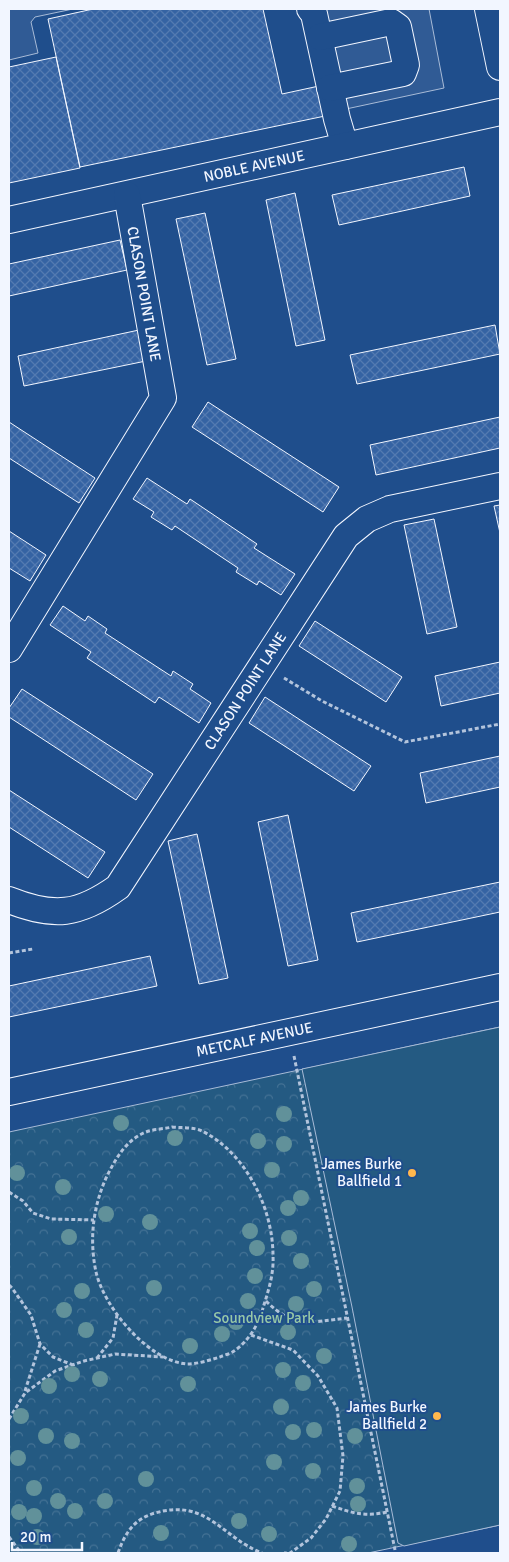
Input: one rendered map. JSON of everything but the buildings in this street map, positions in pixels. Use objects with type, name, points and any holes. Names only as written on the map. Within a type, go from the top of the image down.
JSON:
[{"type":"street","points":[[310,9],[314,14],[320,37],[337,119],[345,146]]},
{"type":"street","points":[[488,9],[500,67]]},
{"type":"street","points":[[320,37],[391,22],[398,27],[406,65],[403,73],[330,88]]},
{"type":"street","name":"NOBLE AVENUE","points":[[9,220],[500,112]]},
{"type":"street","name":"CLASON POINT LANE","points":[[9,649],[163,398],[127,195]]},
{"type":"street","name":"CLASON POINT LANE","points":[[9,900],[33,909],[52,912],[75,909],[98,900],[118,887],[346,536],[367,519],[390,509],[500,486]]},
{"type":"street","name":"METCALF AVENUE","points":[[9,1092],[500,987]]},
{"type":"path","points":[[280,675],[322,701],[405,742],[500,724]]},
{"type":"path","points":[[9,953],[33,949]]},
{"type":"path","points":[[289,1032],[394,1550]]},
{"type":"path","points":[[25,1392],[55,1371],[97,1358],[115,1354],[163,1357],[187,1364],[210,1360],[234,1351],[251,1334],[262,1314],[266,1300],[273,1257],[269,1222],[258,1191],[245,1169],[223,1146],[200,1130],[172,1127],[146,1132],[125,1146],[112,1166],[102,1187],[95,1210],[92,1243],[96,1273],[108,1300],[123,1323],[142,1342],[163,1357]]},
{"type":"path","points":[[9,1192],[23,1202],[33,1214],[51,1219],[94,1220]]},
{"type":"path","points":[[9,1285],[31,1315],[40,1344],[53,1357],[74,1365]]},
{"type":"path","points":[[266,1300],[278,1312],[292,1320],[310,1322],[347,1318]]},
{"type":"path","points":[[97,1358],[113,1338],[117,1314]]},
{"type":"path","points":[[251,1334],[293,1350],[318,1376],[337,1408],[343,1456],[340,1491],[326,1519],[311,1538],[290,1553],[284,1553]]},
{"type":"path","points":[[9,1419],[25,1392],[40,1344]]},
{"type":"path","points":[[332,1506],[352,1513],[372,1516],[387,1512]]},
{"type":"path","points":[[118,1553],[129,1528],[146,1516],[166,1510],[189,1510],[218,1524],[248,1548],[262,1553]]},
{"type":"path","points":[[9,1537],[21,1553]]},
{"type":"green space","name":"Soundview Park","points":[[500,1027],[500,1525],[368,1553],[9,1553],[9,1132]]},
{"type":"green space","points":[[500,1027],[500,1525],[404,1546],[398,1543],[352,1307],[302,1069]]},
{"type":"shaded area","points":[[9,9],[73,9],[35,17],[31,22],[38,53],[9,60]]},
{"type":"shaded area","points":[[323,9],[429,9],[444,88],[346,109]]},
{"type":"place","name":"James Burke Ballfield 1","points":[[412,1173]]},
{"type":"place","name":"James Burke Ballfield 2","points":[[437,1416]]}]
